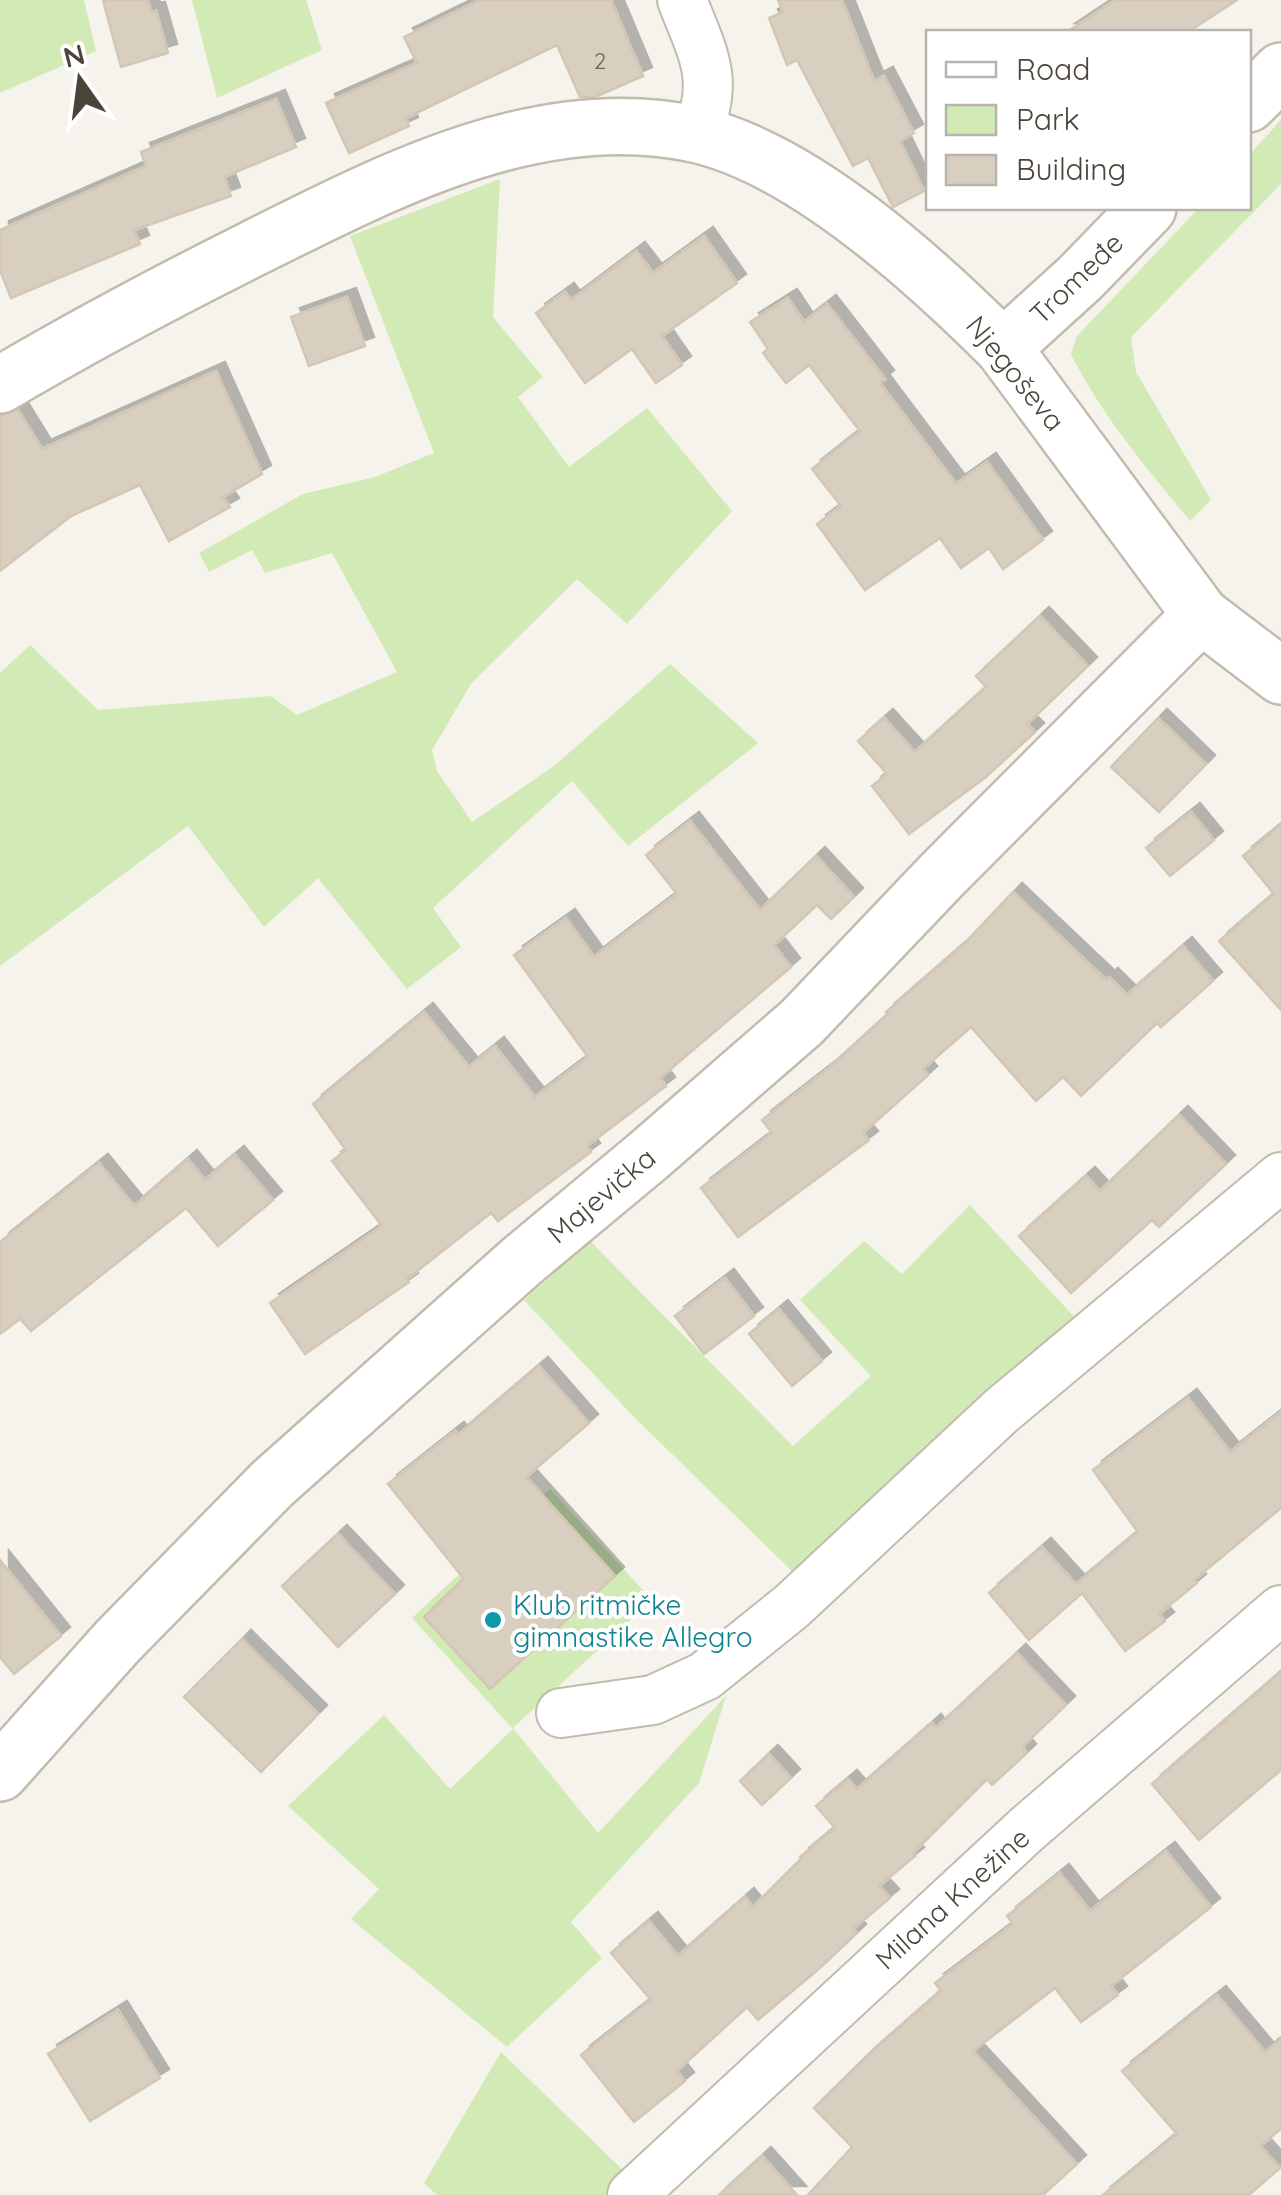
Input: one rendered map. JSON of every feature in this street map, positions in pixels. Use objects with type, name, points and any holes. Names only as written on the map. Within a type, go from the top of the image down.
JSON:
[{"type":"street","points":[[682,0],[706,63],[710,95],[696,135]]},
{"type":"street","points":[[1251,101],[1281,71]]},
{"type":"street","name":"Njegoševa","points":[[0,384],[115,317],[330,210],[483,148],[562,129],[624,126],[696,135],[756,157],[800,180],[887,243],[1003,348],[1201,615],[1281,676]]},
{"type":"street","name":"Tromeđe","points":[[1003,348],[1080,278],[1146,210]]},
{"type":"street","name":"Majevička","points":[[0,1773],[116,1642],[272,1484],[522,1260],[802,1022],[1201,615]]},
{"type":"street","points":[[561,1714],[653,1700],[705,1676],[792,1606],[1001,1411],[1281,1177]]},
{"type":"street","name":"Milana Knežine","points":[[632,2195],[1013,1842],[1281,1610]]},
{"type":"green space","points":[[0,0],[84,0],[96,51],[0,93]]},
{"type":"green space","points":[[192,0],[306,0],[322,50],[217,98]]},
{"type":"green space","points":[[1281,120],[1281,184],[1131,337],[1136,372],[1211,500],[1190,521],[1111,420],[1071,354],[1077,336],[1197,210],[1251,210],[1251,153]]},
{"type":"green space","points":[[500,179],[493,317],[543,377],[518,397],[569,467],[647,408],[732,511],[627,624],[577,579],[471,684],[432,750],[437,771],[472,822],[554,766],[670,664],[758,743],[628,846],[572,781],[433,908],[461,947],[407,989],[318,878],[264,927],[188,826],[0,966],[0,673],[30,645],[98,710],[271,696],[297,715],[397,672],[332,553],[265,573],[252,550],[209,572],[199,553],[303,494],[375,477],[434,453],[350,236]]},
{"type":"green space","points":[[970,1205],[1080,1323],[796,1575],[632,1415],[524,1300],[590,1241],[793,1446],[871,1376],[800,1300],[864,1241],[902,1274]]},
{"type":"green space","points":[[550,1489],[652,1600],[513,1728],[598,1833],[726,1696],[699,1783],[571,1922],[602,1958],[507,2047],[351,1919],[379,1889],[288,1806],[384,1715],[450,1789],[513,1729],[412,1618]]},
{"type":"green space","points":[[501,2052],[628,2175],[608,2195],[437,2195],[424,2183]]},
{"type":"building","points":[[103,0],[148,0],[151,12],[156,11],[168,53],[121,67]]},
{"type":"building","points":[[480,0],[611,0],[643,76],[595,97],[580,97],[557,45],[406,118],[409,126],[349,153],[326,103],[417,63],[404,37]]},
{"type":"building","points":[[778,0],[842,0],[874,81],[884,76],[914,133],[900,141],[924,191],[893,207],[868,158],[853,166],[797,60],[787,65],[769,18],[783,12]]},
{"type":"building","points":[[1115,0],[1237,0],[1191,30],[1070,30]]},
{"type":"building","points":[[276,99],[296,147],[224,177],[231,196],[134,230],[140,244],[11,298],[0,270],[0,230],[146,166],[141,152]]},
{"type":"building","points":[[704,236],[737,283],[662,336],[682,365],[656,383],[632,349],[585,383],[536,313],[565,292],[571,300],[636,251],[653,273]]},
{"type":"building","points":[[347,297],[365,346],[309,366],[291,317]]},
{"type":"building","points":[[788,298],[804,322],[827,304],[885,379],[880,383],[956,484],[987,462],[1043,540],[1003,569],[989,548],[961,568],[940,538],[865,590],[817,524],[841,506],[812,469],[860,431],[809,365],[786,383],[763,353],[768,349],[750,322]]},
{"type":"building","points":[[216,371],[262,474],[223,497],[230,507],[169,541],[140,485],[71,516],[0,571],[0,416],[18,410],[42,449]]},
{"type":"building","points":[[1040,616],[1088,666],[1027,724],[1035,732],[986,777],[909,834],[872,786],[887,774],[858,741],[884,718],[915,752],[986,687],[976,676]]},
{"type":"building","points":[[1158,718],[1206,764],[1159,812],[1111,767]]},
{"type":"building","points":[[1191,812],[1214,840],[1170,876],[1146,848]]},
{"type":"building","points":[[690,821],[760,910],[816,856],[854,897],[831,919],[817,905],[774,945],[791,967],[660,1078],[666,1086],[587,1146],[591,1152],[498,1221],[491,1213],[407,1279],[409,1282],[305,1354],[270,1303],[382,1226],[332,1161],[346,1150],[313,1104],[424,1012],[469,1067],[495,1046],[535,1097],[588,1057],[514,955],[566,918],[594,957],[677,894],[646,855]]},
{"type":"building","points":[[1281,825],[1281,1010],[1219,941],[1274,894],[1243,856]]},
{"type":"building","points":[[1013,892],[1127,995],[1183,946],[1213,981],[1161,1027],[1157,1023],[1081,1096],[1063,1077],[1036,1101],[971,1027],[923,1069],[928,1075],[863,1133],[869,1140],[738,1237],[701,1188],[772,1133],[762,1120],[829,1068],[962,946]]},
{"type":"building","points":[[1179,1115],[1226,1164],[1159,1227],[1152,1220],[1071,1293],[1019,1236],[1086,1176],[1100,1191]]},
{"type":"building","points":[[235,1155],[273,1200],[218,1246],[186,1208],[31,1331],[20,1319],[0,1334],[0,1242],[99,1163],[134,1206],[188,1159],[205,1180]]},
{"type":"building","points":[[725,1278],[754,1316],[704,1354],[675,1316]]},
{"type":"building","points":[[779,1309],[822,1361],[792,1386],[749,1334]]},
{"type":"building","points":[[539,1366],[589,1423],[526,1477],[615,1576],[490,1689],[424,1617],[464,1579],[388,1484],[455,1431],[458,1435]]},
{"type":"building","points":[[1188,1398],[1230,1452],[1281,1412],[1281,1508],[1194,1580],[1197,1583],[1159,1614],[1165,1621],[1125,1651],[1082,1593],[1029,1640],[989,1593],[1042,1547],[1076,1584],[1138,1532],[1093,1470]]},
{"type":"building","points":[[338,1534],[395,1594],[338,1647],[282,1586]]},
{"type":"building","points":[[0,1560],[61,1636],[14,1674],[0,1657]]},
{"type":"building","points":[[242,1639],[318,1714],[261,1772],[184,1697]]},
{"type":"building","points":[[1017,1653],[1066,1705],[1022,1747],[1027,1753],[992,1785],[987,1779],[912,1854],[915,1856],[879,1886],[890,1898],[853,1929],[857,1933],[821,1967],[758,2020],[747,2007],[677,2071],[685,2081],[634,2122],[581,2055],[651,2000],[611,1953],[649,1921],[678,1956],[745,1897],[753,1907],[800,1857],[835,1828],[816,1806],[848,1779],[857,1789],[932,1723],[936,1728]]},
{"type":"building","points":[[1281,1672],[1281,1770],[1199,1840],[1152,1784]]},
{"type":"building","points":[[769,1754],[791,1778],[762,1805],[740,1781]]},
{"type":"building","points":[[1166,1851],[1211,1907],[1111,1986],[1118,1995],[1081,2022],[1055,1988],[973,2051],[1077,2164],[1043,2195],[808,2195],[852,2147],[814,2108],[941,1991],[935,1983],[1013,1924],[1007,1916],[1060,1873],[1090,1911]]},
{"type":"building","points":[[1217,1995],[1265,2052],[1281,2039],[1281,2129],[1260,2146],[1280,2168],[1249,2195],[1103,2195],[1177,2134],[1122,2071]]},
{"type":"building","points":[[118,2010],[160,2078],[90,2121],[48,2054]]},
{"type":"building","points":[[762,2156],[797,2195],[719,2195]]},
{"type":"place","name":"Klub ritmičke gimnastike Allegro","points":[[493,1620]]}]
